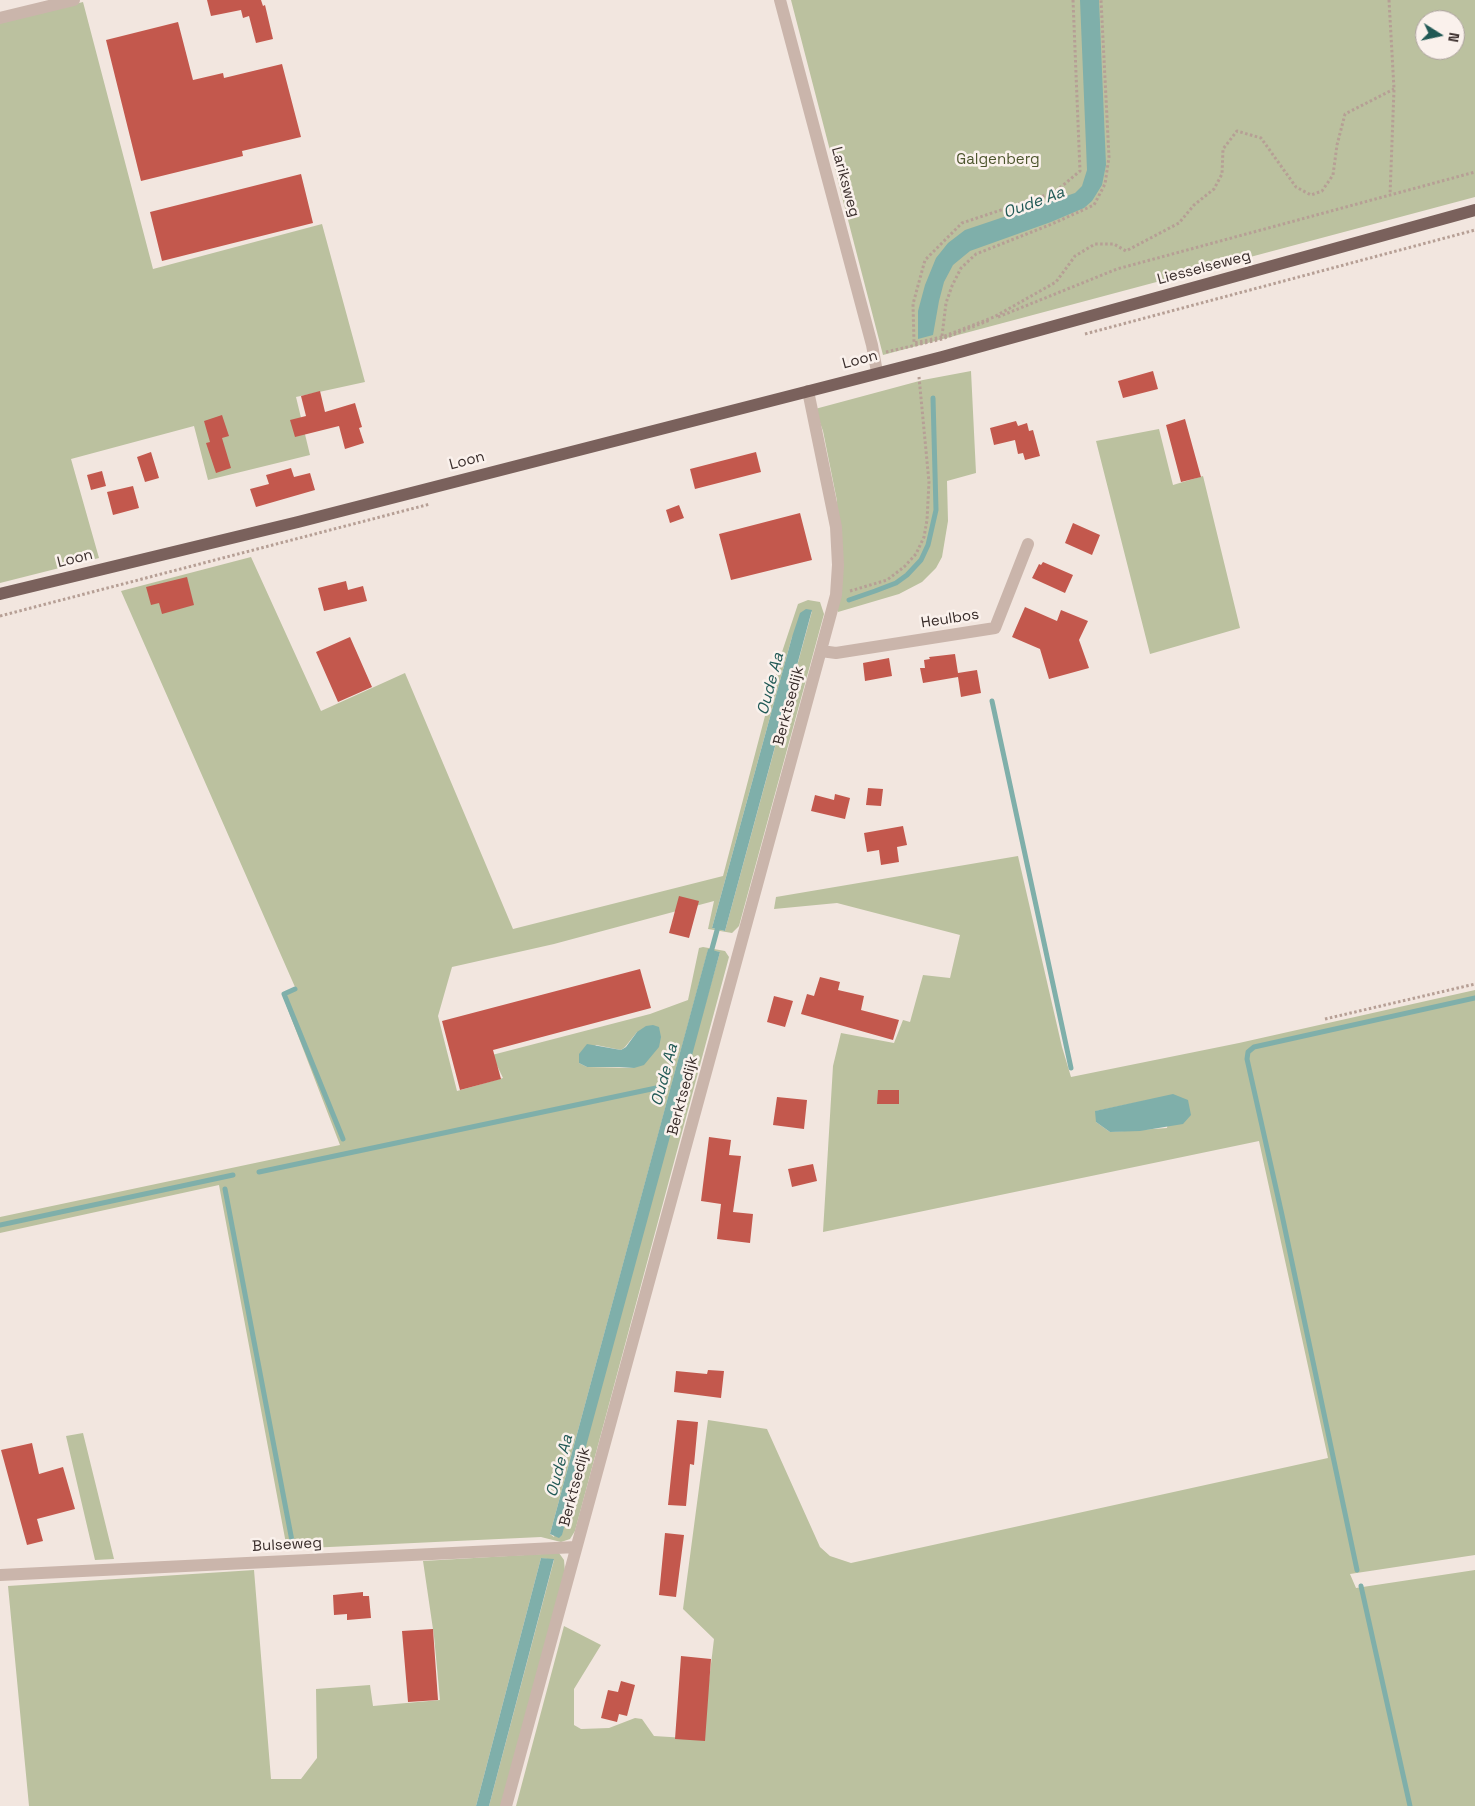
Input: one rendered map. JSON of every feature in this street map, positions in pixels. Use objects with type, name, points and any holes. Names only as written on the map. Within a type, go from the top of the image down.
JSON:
[{"type":"main road","name":"Liesselseweg","points":[[942,357],[1475,210]]},
{"type":"main road","name":"Loon","points":[[0,594],[298,522],[877,372],[942,357]]},
{"type":"street","points":[[0,18],[74,0]]},
{"type":"street","name":"Lariksweg","points":[[780,0],[877,372]]},
{"type":"street","name":"Berktsedijk","points":[[506,1806],[836,595],[838,565],[836,527],[808,391]]},
{"type":"street","name":"Heulbos","points":[[821,650],[836,653],[995,628],[1028,544]]},
{"type":"street","name":"Bulseweg","points":[[0,1575],[576,1547]]},
{"type":"path","points":[[1074,0],[1080,171],[1055,192],[962,223],[925,260],[914,304],[914,343],[942,338],[994,316],[1056,282],[1075,256],[1095,244],[1114,244],[1126,251],[1179,223],[1194,205],[1214,189],[1222,174],[1223,149],[1237,131],[1261,138],[1296,187],[1311,195],[1322,191],[1334,175],[1337,145],[1345,114],[1394,88]]},
{"type":"path","points":[[942,357],[946,303],[961,268],[976,254],[1094,205],[1105,184],[1108,156],[1101,0]]},
{"type":"path","points":[[1389,0],[1394,88],[1390,195]]},
{"type":"path","points":[[874,355],[942,338],[1117,269],[1475,172]]},
{"type":"path","points":[[1076,336],[1475,230]]},
{"type":"path","points":[[836,595],[873,586],[887,580],[904,567],[916,554],[924,538],[929,482],[919,378]]},
{"type":"path","points":[[1325,1019],[1475,984]]},
{"type":"green space","name":"Galgenberg","points":[[791,0],[1475,0],[1475,197],[883,355]]},
{"type":"green space","points":[[83,2],[153,269],[322,224],[365,382],[296,397],[310,455],[208,480],[194,426],[71,459],[99,558],[0,583],[0,23]]},
{"type":"green space","points":[[971,371],[976,473],[947,481],[948,521],[942,557],[936,568],[922,582],[899,594],[838,612],[837,501],[823,431],[815,409],[923,380]]},
{"type":"green space","points":[[1159,429],[1173,485],[1203,476],[1240,628],[1150,654],[1096,441]]},
{"type":"green space","points":[[251,557],[321,711],[405,673],[513,929],[723,876],[781,655],[798,604],[808,600],[820,602],[824,614],[739,926],[732,933],[708,929],[714,901],[554,944],[452,967],[438,1016],[457,1091],[503,1078],[492,1055],[650,1014],[688,1000],[699,948],[725,951],[729,957],[575,1531],[570,1539],[561,1542],[541,1537],[287,1549],[219,1185],[0,1233],[0,1217],[340,1145],[282,994],[295,987],[121,591]],"holes":[[[812,611],[725,931],[712,928],[792,637]],[[708,950],[720,952],[554,1537],[550,1534]],[[637,1032],[634,1068],[587,1067],[579,1063],[596,1045],[621,1050]]]},
{"type":"green space","points":[[1018,856],[1062,1047],[1071,1077],[1239,1043],[1475,990],[1475,1555],[1350,1574],[1356,1588],[1475,1570],[1475,1806],[516,1806],[564,1626],[601,1645],[574,1689],[574,1725],[581,1729],[609,1728],[635,1718],[642,1719],[654,1736],[702,1739],[714,1639],[683,1609],[708,1420],[767,1429],[820,1547],[830,1556],[851,1563],[1328,1458],[1259,1141],[823,1232],[833,1066],[841,1033],[894,1043],[903,1020],[910,1022],[923,975],[950,978],[960,935],[837,903],[774,909],[776,897]],"holes":[[[1173,1095],[1167,1128],[1110,1132],[1096,1122],[1096,1111]]]},
{"type":"green space","points":[[83,1433],[114,1559],[95,1560],[66,1436]]},
{"type":"green space","points":[[559,1553],[564,1560],[565,1572],[502,1806],[489,1806],[554,1560],[541,1558],[476,1806],[29,1806],[8,1586],[254,1570],[271,1779],[301,1779],[317,1758],[316,1689],[370,1685],[373,1706],[440,1700],[434,1636],[423,1561]]},
{"type":"water","points":[[1080,0],[1099,0],[1106,165],[1102,185],[1092,201],[1084,208],[970,251],[953,265],[944,282],[933,335],[918,339],[918,311],[925,285],[936,258],[948,243],[965,230],[1075,193],[1082,186],[1087,170]]},
{"type":"water","points":[[806,609],[812,610],[725,931],[712,928],[792,637],[800,613]]},
{"type":"water","points":[[708,949],[720,952],[562,1535],[559,1538],[550,1534]]},
{"type":"water","points":[[653,1025],[659,1027],[661,1037],[659,1047],[644,1065],[634,1068],[587,1067],[579,1063],[579,1054],[587,1044],[621,1050],[626,1047],[637,1032],[646,1026]]},
{"type":"water","points":[[1173,1094],[1188,1100],[1191,1115],[1183,1124],[1140,1131],[1110,1132],[1096,1122],[1095,1111]]},
{"type":"water","points":[[541,1558],[554,1559],[489,1806],[476,1806]]},
{"type":"building","points":[[207,0],[261,0],[263,6],[265,5],[273,39],[256,43],[249,16],[243,18],[241,10],[211,16]]},
{"type":"building","points":[[178,22],[193,80],[223,73],[224,78],[282,64],[301,137],[242,151],[243,156],[141,181],[106,40]]},
{"type":"building","points":[[301,174],[313,223],[162,261],[150,212]]},
{"type":"building","points":[[1153,371],[1158,389],[1123,398],[1118,381]]},
{"type":"building","points":[[320,391],[325,412],[355,403],[362,427],[359,428],[364,443],[345,449],[339,426],[295,437],[290,420],[306,416],[301,396]]},
{"type":"building","points":[[222,415],[229,436],[222,438],[231,468],[216,473],[206,443],[210,442],[204,421]]},
{"type":"building","points":[[1185,419],[1201,477],[1181,482],[1166,425]]},
{"type":"building","points":[[1016,421],[1018,426],[1027,423],[1029,431],[1033,430],[1040,456],[1025,460],[1023,453],[1018,454],[1015,440],[994,445],[990,428]]},
{"type":"building","points":[[151,452],[159,478],[145,482],[137,457]]},
{"type":"building","points":[[756,452],[761,472],[695,489],[690,469]]},
{"type":"building","points":[[291,468],[294,477],[310,473],[315,490],[256,507],[250,489],[269,484],[266,475]]},
{"type":"building","points":[[102,471],[106,486],[91,490],[87,475]]},
{"type":"building","points":[[133,486],[139,508],[113,515],[107,492]]},
{"type":"building","points":[[679,505],[684,518],[670,523],[666,510]]},
{"type":"building","points":[[800,513],[812,560],[731,580],[719,534]]},
{"type":"building","points":[[1073,523],[1100,535],[1092,555],[1065,543]]},
{"type":"building","points":[[1043,562],[1073,575],[1065,593],[1032,578],[1039,564],[1041,565]]},
{"type":"building","points":[[187,577],[194,605],[162,614],[159,603],[151,605],[146,587]]},
{"type":"building","points":[[346,581],[348,590],[363,586],[367,601],[324,611],[318,588]]},
{"type":"building","points":[[1025,607],[1057,621],[1061,610],[1088,621],[1079,640],[1089,668],[1049,679],[1040,649],[1012,637]]},
{"type":"building","points":[[350,637],[372,687],[338,702],[316,652]]},
{"type":"building","points":[[955,654],[958,673],[977,670],[981,693],[961,697],[958,677],[923,683],[920,668],[925,668],[924,660],[930,659],[929,657]]},
{"type":"building","points":[[889,658],[892,676],[865,681],[863,663]]},
{"type":"building","points":[[868,788],[883,789],[881,806],[866,805]]},
{"type":"building","points":[[835,794],[850,798],[845,819],[811,811],[815,795],[834,800]]},
{"type":"building","points":[[903,826],[907,845],[897,847],[899,862],[881,865],[879,850],[867,852],[864,833]]},
{"type":"building","points":[[679,896],[699,901],[689,938],[669,933]]},
{"type":"building","points":[[640,969],[651,1008],[493,1050],[501,1079],[460,1090],[442,1021]]},
{"type":"building","points":[[820,977],[840,982],[838,990],[864,996],[861,1010],[899,1020],[893,1040],[801,1014],[807,994],[814,996]]},
{"type":"building","points":[[774,996],[793,1001],[785,1027],[767,1022]]},
{"type":"building","points":[[878,1090],[899,1090],[899,1104],[877,1104]]},
{"type":"building","points":[[777,1097],[807,1100],[804,1129],[773,1125]]},
{"type":"building","points":[[709,1137],[731,1140],[729,1155],[741,1156],[733,1212],[753,1214],[750,1243],[717,1239],[721,1204],[701,1201]]},
{"type":"building","points":[[813,1164],[817,1181],[792,1187],[788,1169]]},
{"type":"building","points":[[708,1370],[724,1371],[721,1398],[674,1392],[676,1371],[707,1374]]},
{"type":"building","points":[[677,1420],[698,1422],[694,1465],[690,1464],[686,1506],[668,1505]]},
{"type":"building","points":[[32,1443],[39,1474],[63,1467],[75,1509],[37,1519],[43,1541],[27,1545],[1,1450]]},
{"type":"building","points":[[665,1533],[684,1535],[676,1597],[659,1595]]},
{"type":"building","points":[[363,1592],[363,1596],[369,1596],[371,1618],[347,1620],[347,1614],[334,1615],[333,1595]]},
{"type":"building","points":[[433,1629],[438,1700],[408,1702],[402,1631]]},
{"type":"building","points":[[681,1656],[711,1659],[705,1741],[675,1739]]},
{"type":"building","points":[[621,1681],[635,1685],[627,1716],[619,1714],[617,1722],[601,1718],[608,1690],[618,1692]]},
{"type":"waterway","name":"Oude Aa","points":[[849,600],[896,583],[907,575],[921,560],[928,545],[936,510],[933,398]]},
{"type":"waterway","points":[[992,701],[1071,1068]]},
{"type":"waterway","name":"Oude Aa","points":[[710,956],[719,923]]},
{"type":"waterway","points":[[295,989],[284,994],[343,1139]]},
{"type":"waterway","points":[[1357,1570],[1247,1059],[1248,1052],[1254,1047],[1475,998]]},
{"type":"waterway","points":[[259,1172],[661,1087]]},
{"type":"waterway","points":[[0,1225],[233,1175]]},
{"type":"waterway","points":[[225,1189],[292,1541]]},
{"type":"waterway","points":[[1361,1586],[1410,1806]]}]
